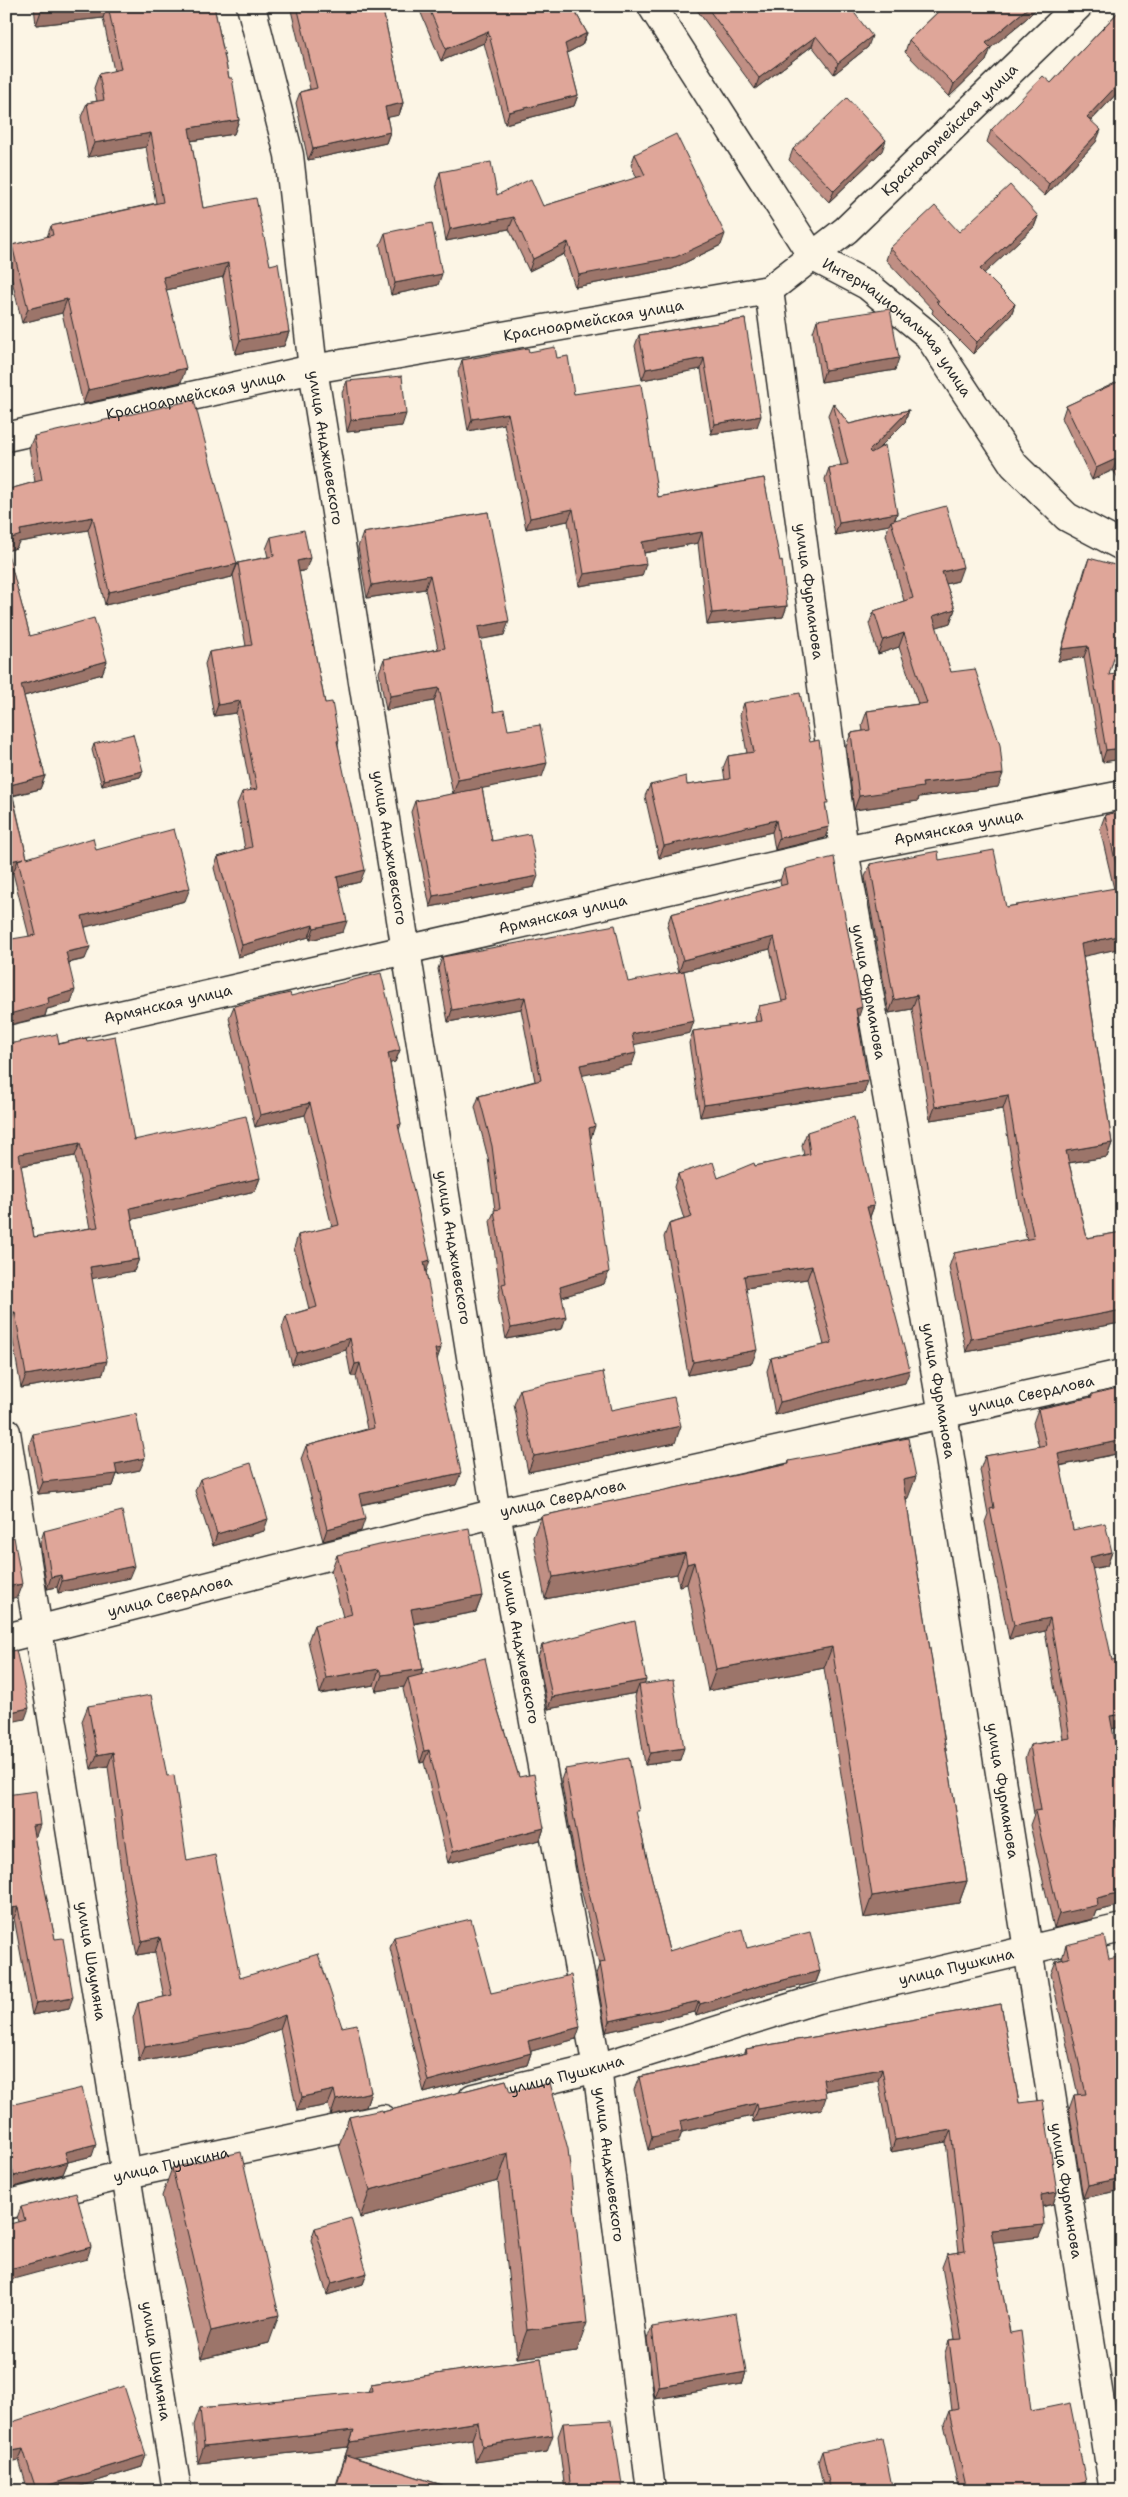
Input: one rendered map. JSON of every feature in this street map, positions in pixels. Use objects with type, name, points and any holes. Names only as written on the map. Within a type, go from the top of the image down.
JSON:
[{"type":"street","name":"улица Анджиевского","points":[[251,6],[289,155],[313,369],[496,1513],[597,2068],[651,2491]]},
{"type":"street","name":"Интернациональная улица","points":[[652,6],[812,256],[867,285],[928,335],[1014,464],[1067,518],[1122,546]]},
{"type":"street","name":"Красноармейская улица","points":[[6,437],[313,369],[770,290],[846,230],[1078,6]]},
{"type":"street","name":"улица Фурманова","points":[[770,290],[844,850],[943,1414],[1114,2491]]},
{"type":"street","name":"Армянская улица","points":[[6,1041],[844,850],[1122,795]]},
{"type":"street","name":"улица Свердлова","points":[[6,1638],[496,1513],[1122,1374]]},
{"type":"street","name":"улица Шаумяна","points":[[6,1432],[177,2491]]},
{"type":"street","name":"улица Пушкина","points":[[444,2105],[597,2068],[818,1999],[1029,1948],[1122,1928]]},
{"type":"street","name":"улица Пушкина","points":[[6,2205],[127,2174],[406,2114]]},
{"type":"building","points":[[41,6],[86,6],[41,11]]},
{"type":"building","points":[[108,6],[214,6],[229,78],[232,78],[239,120],[189,128],[203,208],[256,198],[270,265],[278,263],[289,332],[240,340],[228,263],[163,277],[186,368],[88,390],[67,299],[28,309],[12,245],[53,235],[51,226],[163,202],[151,133],[94,143],[87,103],[104,100],[99,74],[121,69]]},
{"type":"building","points":[[297,6],[382,6],[403,103],[385,107],[390,132],[313,149],[300,92],[317,88]]},
{"type":"building","points":[[428,6],[572,6],[587,33],[565,44],[578,95],[509,112],[488,31],[446,49]]},
{"type":"building","points":[[706,6],[849,6],[872,36],[838,63],[816,36],[759,78]]},
{"type":"building","points":[[944,6],[1030,6],[986,43],[991,48],[954,84],[909,40]]},
{"type":"building","points":[[1122,8],[1122,80],[1087,117],[1101,130],[1049,184],[991,130],[1043,76],[1051,83]]},
{"type":"building","points":[[847,98],[886,140],[834,191],[793,149]]},
{"type":"building","points":[[676,134],[725,234],[676,257],[579,275],[568,242],[533,259],[514,217],[450,229],[440,172],[491,162],[497,195],[531,179],[543,206],[645,175],[635,154]]},
{"type":"building","points":[[1010,185],[1038,216],[980,269],[1015,304],[977,342],[936,301],[939,301],[890,248],[935,206],[959,232]]},
{"type":"building","points":[[432,223],[442,274],[395,283],[385,233]]},
{"type":"building","points":[[890,309],[899,358],[825,370],[817,320]]},
{"type":"building","points":[[745,319],[761,416],[715,424],[704,358],[646,369],[639,335]]},
{"type":"building","points":[[555,347],[557,358],[568,356],[574,394],[641,384],[658,497],[764,478],[780,561],[782,560],[787,606],[712,613],[702,532],[642,542],[646,564],[584,574],[573,509],[530,518],[508,413],[472,419],[462,360],[528,348],[529,352]]},
{"type":"building","points":[[402,376],[406,414],[351,420],[347,381]]},
{"type":"building","points":[[1122,380],[1122,465],[1118,458],[1096,468],[1066,406]]},
{"type":"building","points":[[194,400],[237,564],[109,592],[93,517],[20,530],[21,535],[6,540],[6,490],[42,480],[34,436]]},
{"type":"building","points":[[833,403],[849,424],[909,410],[869,451],[871,453],[885,445],[897,513],[839,523],[829,468],[848,464]]},
{"type":"building","points":[[946,506],[963,567],[942,572],[955,609],[933,616],[951,672],[975,669],[1000,745],[1003,774],[922,783],[923,787],[859,796],[851,733],[870,730],[867,711],[927,703],[904,633],[883,640],[874,611],[913,598],[891,521]]},
{"type":"building","points":[[488,512],[509,621],[478,627],[494,712],[504,710],[508,730],[540,725],[547,763],[458,780],[439,688],[390,696],[384,659],[445,648],[430,575],[372,585],[363,533]]},
{"type":"building","points":[[304,530],[310,558],[297,561],[325,703],[332,702],[339,740],[337,741],[365,870],[337,877],[347,921],[314,928],[313,925],[242,945],[218,857],[252,847],[242,792],[257,789],[240,701],[218,705],[209,652],[252,645],[238,563],[274,556],[271,537]]},
{"type":"building","points":[[6,546],[30,636],[94,618],[107,661],[21,685],[45,776],[10,785],[27,858],[93,838],[96,850],[174,829],[190,888],[82,916],[90,947],[66,952],[75,990],[48,998],[49,1003],[6,1015],[6,940],[36,935],[18,860],[24,858],[6,862]]},
{"type":"building","points":[[1089,558],[1122,567],[1122,630],[1109,675],[1122,673],[1122,748],[1106,750],[1088,646],[1062,649]]},
{"type":"building","points":[[800,693],[810,742],[819,740],[828,803],[825,803],[829,827],[779,838],[776,820],[664,846],[650,785],[686,776],[687,785],[730,779],[728,756],[754,752],[744,703]]},
{"type":"building","points":[[133,734],[143,771],[104,780],[94,744]]},
{"type":"building","points":[[482,788],[492,841],[530,834],[538,876],[433,896],[415,801]]},
{"type":"building","points":[[1122,811],[1122,935],[1081,944],[1112,1143],[1066,1151],[1087,1238],[1122,1232],[1122,1310],[971,1339],[954,1253],[1034,1238],[1024,1193],[1008,1095],[935,1107],[917,995],[894,1000],[870,864],[938,851],[939,860],[994,850],[1006,907],[1121,887],[1105,815]]},
{"type":"building","points":[[834,857],[862,1007],[856,1009],[868,1081],[704,1105],[693,1031],[762,1021],[759,1006],[788,1000],[774,937],[683,960],[671,914],[787,884],[784,869]]},
{"type":"building","points":[[615,925],[628,982],[684,971],[694,1021],[632,1034],[636,1053],[580,1065],[595,1126],[589,1128],[609,1272],[560,1287],[566,1317],[511,1328],[502,1284],[506,1283],[494,1210],[500,1209],[492,1146],[479,1096],[541,1080],[525,997],[452,1010],[442,957]]},
{"type":"building","points":[[381,973],[400,1050],[388,1053],[401,1124],[398,1125],[430,1260],[424,1262],[441,1348],[435,1349],[461,1473],[359,1494],[365,1519],[327,1529],[306,1446],[374,1428],[360,1363],[355,1364],[350,1338],[297,1353],[286,1316],[317,1307],[298,1235],[339,1225],[310,1103],[260,1115],[234,1006],[290,993],[291,996]]},
{"type":"building","points":[[57,1034],[59,1044],[86,1038],[87,1041],[115,1036],[134,1140],[246,1116],[260,1178],[130,1208],[139,1259],[90,1267],[107,1361],[26,1375],[15,1312],[10,1312],[6,1293],[6,1043]],"holes":[[[80,1143],[98,1227],[34,1237],[19,1154]]]},
{"type":"building","points":[[854,1117],[874,1206],[867,1207],[910,1370],[780,1402],[771,1358],[832,1343],[812,1266],[744,1276],[757,1350],[693,1362],[669,1224],[692,1217],[678,1174],[713,1162],[718,1178],[754,1163],[755,1166],[810,1154],[807,1132]]},
{"type":"building","points":[[603,1372],[611,1410],[674,1397],[681,1426],[534,1456],[520,1389]]},
{"type":"building","points":[[1122,1387],[1122,1440],[1058,1454],[1073,1530],[1105,1523],[1112,1552],[1090,1557],[1112,1660],[1122,1658],[1122,1714],[1110,1716],[1122,1780],[1122,1818],[1115,1819],[1122,1848],[1122,1892],[1097,1898],[1098,1905],[1059,1914],[1035,1811],[1041,1810],[1030,1745],[1070,1738],[1050,1618],[1014,1625],[990,1509],[994,1508],[985,1456],[1046,1445],[1038,1409],[1092,1397],[1092,1394]]},
{"type":"building","points":[[136,1414],[145,1458],[115,1464],[117,1474],[43,1482],[33,1434]]},
{"type":"building","points":[[908,1438],[916,1477],[903,1480],[967,1881],[872,1896],[832,1647],[716,1669],[694,1562],[687,1564],[685,1553],[553,1577],[541,1516],[789,1464],[789,1461]]},
{"type":"building","points":[[251,1463],[268,1519],[217,1534],[200,1479]]},
{"type":"building","points":[[122,1511],[134,1566],[62,1581],[61,1575],[51,1577],[44,1531]]},
{"type":"building","points":[[469,1528],[482,1596],[411,1609],[423,1669],[382,1675],[379,1669],[326,1678],[314,1625],[352,1614],[337,1555]]},
{"type":"building","points":[[14,1537],[22,1584],[6,1587],[6,1539]]},
{"type":"building","points":[[635,1621],[646,1680],[552,1697],[542,1645]]},
{"type":"building","points":[[16,1650],[29,1708],[6,1713],[6,1652]]},
{"type":"building","points":[[485,1658],[495,1701],[519,1777],[534,1774],[544,1828],[453,1851],[429,1750],[424,1751],[408,1678]]},
{"type":"building","points":[[673,1680],[684,1748],[650,1753],[639,1685]]},
{"type":"building","points":[[151,1695],[167,1776],[174,1775],[187,1861],[215,1855],[240,1978],[318,1954],[342,2027],[357,2024],[371,2092],[336,2100],[334,2090],[302,2097],[285,2015],[249,2028],[145,2047],[138,2003],[172,1995],[160,1937],[142,1941],[129,1872],[113,1752],[97,1755],[88,1706]]},
{"type":"building","points":[[629,1758],[639,1811],[636,1811],[669,1951],[742,1929],[747,1948],[810,1932],[820,1971],[759,1986],[700,2004],[699,2001],[610,2021],[600,1963],[605,1962],[582,1863],[565,1769]]},
{"type":"building","points":[[36,1791],[40,1825],[32,1826],[55,1939],[63,1938],[73,1997],[36,2003],[18,1907],[6,1909],[6,1795]]},
{"type":"building","points":[[471,1919],[491,1993],[571,1975],[580,2027],[528,2041],[531,2053],[428,2081],[394,1937]]},
{"type":"building","points":[[1104,1936],[1109,1959],[1122,1956],[1122,2178],[1088,2185],[1074,2095],[1086,2094],[1056,1961],[1069,1958],[1066,1945]]},
{"type":"building","points":[[1001,2004],[1019,2103],[1043,2100],[1057,2192],[1041,2195],[1044,2225],[991,2230],[1010,2333],[1021,2331],[1031,2411],[1070,2403],[1086,2482],[1045,2491],[967,2491],[949,2411],[958,2409],[949,2340],[962,2339],[947,2254],[965,2251],[951,2130],[895,2140],[882,2069],[823,2079],[826,2097],[758,2109],[757,2103],[680,2121],[682,2131],[652,2137],[639,2077],[747,2053],[746,2049]]},
{"type":"building","points":[[506,2080],[510,2092],[550,2083],[568,2149],[587,2323],[527,2330],[508,2153],[370,2190],[349,2117],[382,2110],[383,2112]]},
{"type":"building","points":[[82,2088],[96,2144],[65,2152],[68,2162],[14,2176],[11,2163],[6,2164],[6,2106]]},
{"type":"building","points":[[241,2152],[279,2315],[211,2331],[172,2168]]},
{"type":"building","points":[[76,2193],[91,2247],[6,2270],[6,2225],[25,2220],[21,2207]]},
{"type":"building","points":[[351,2218],[367,2273],[332,2283],[315,2228]]},
{"type":"building","points":[[736,2313],[746,2372],[659,2387],[652,2327]]},
{"type":"building","points":[[541,2358],[553,2435],[482,2446],[478,2422],[350,2442],[354,2430],[204,2446],[200,2408],[372,2391],[371,2384]]},
{"type":"building","points":[[124,2386],[146,2455],[36,2489],[23,2449],[6,2452],[6,2424]]},
{"type":"building","points":[[612,2420],[623,2491],[571,2491],[563,2423]]},
{"type":"building","points":[[882,2438],[893,2491],[831,2491],[822,2451]]},
{"type":"building","points":[[346,2455],[461,2491],[335,2491]]}]
